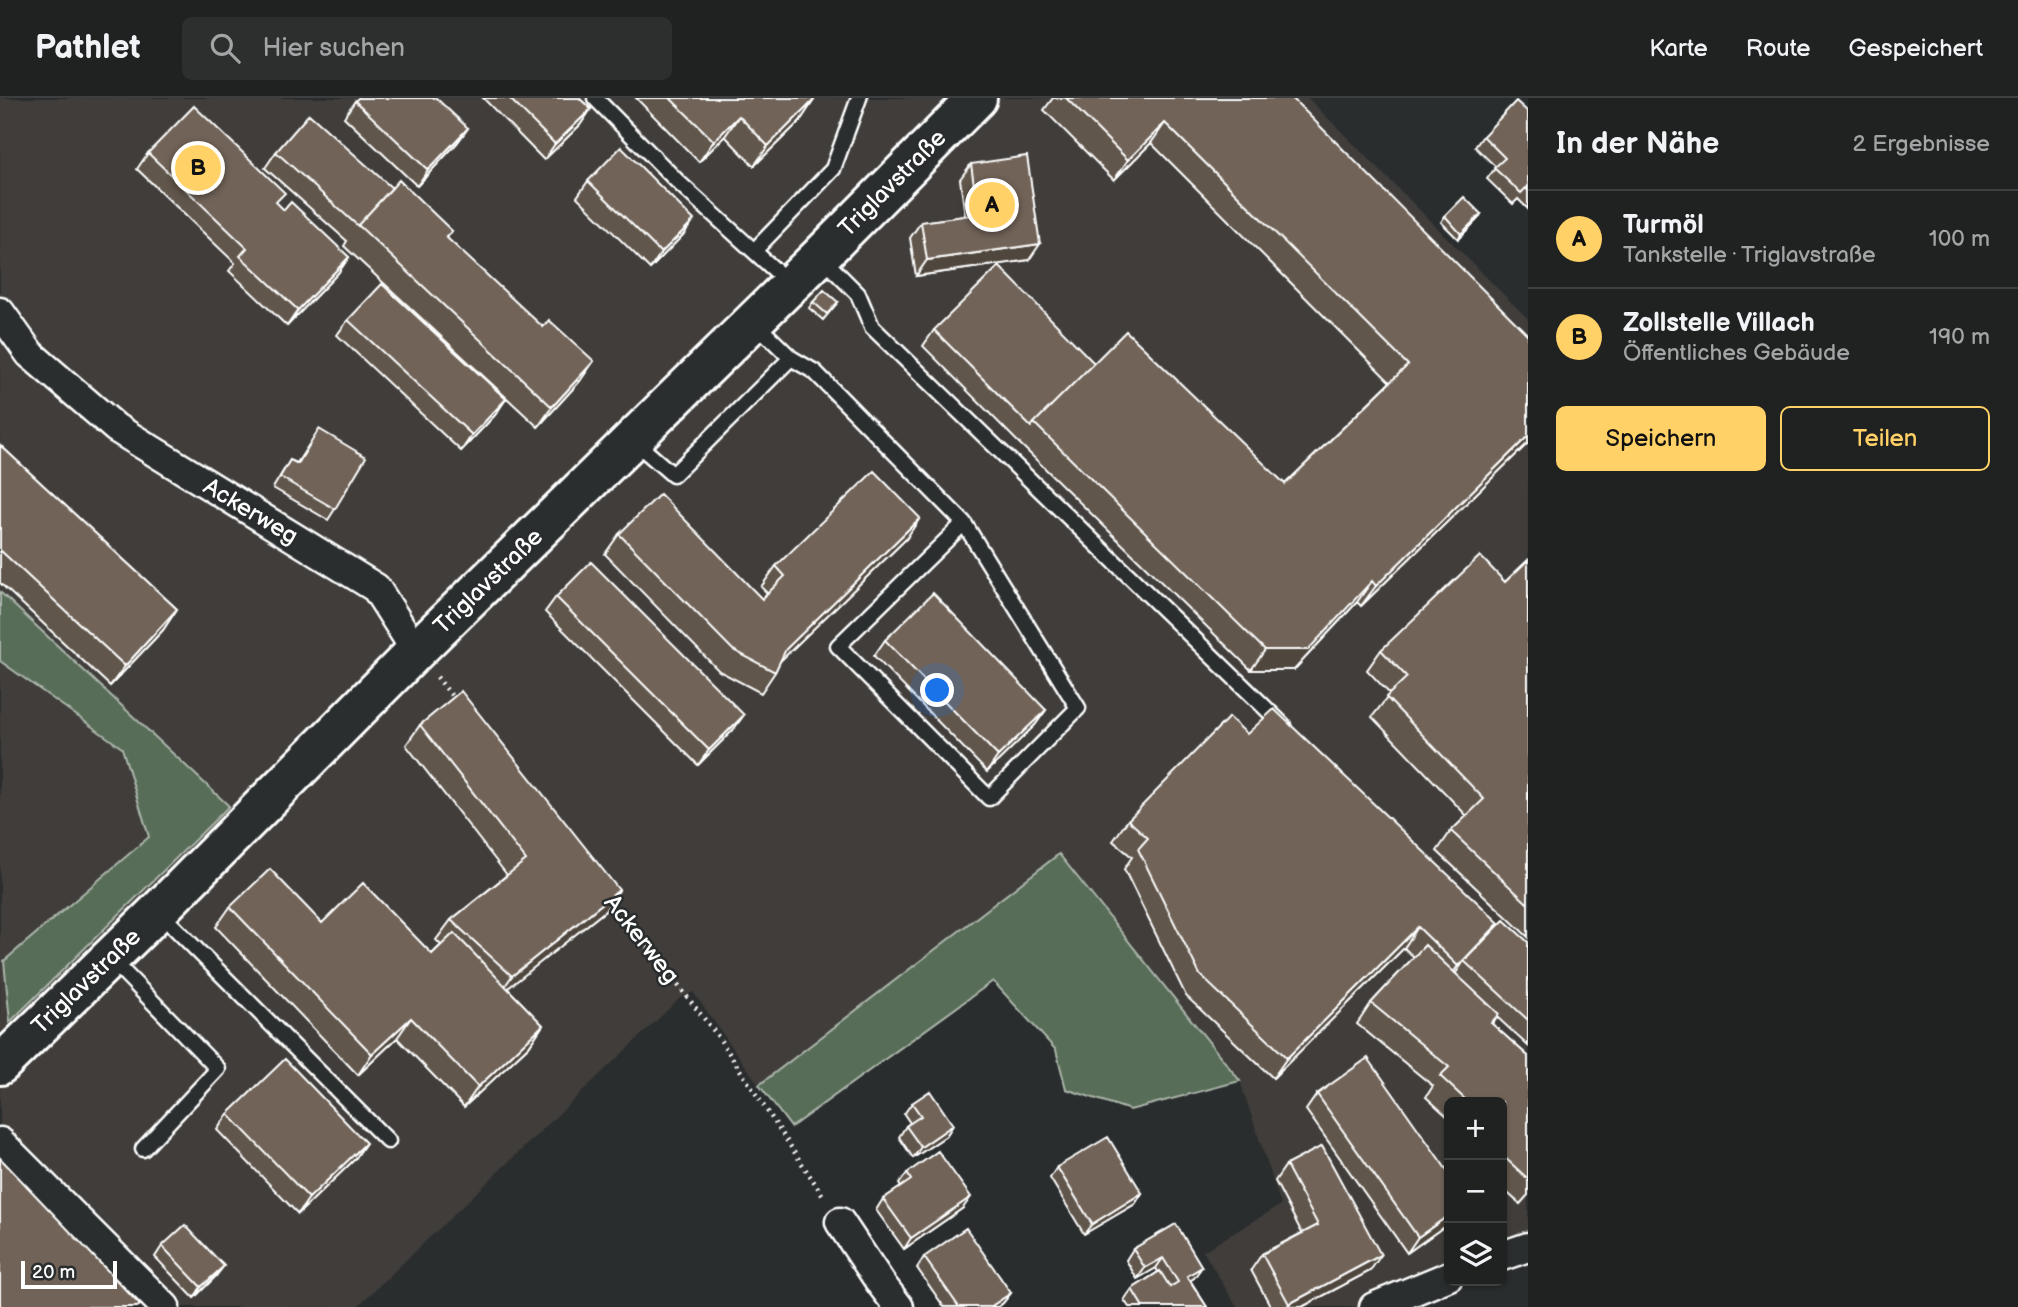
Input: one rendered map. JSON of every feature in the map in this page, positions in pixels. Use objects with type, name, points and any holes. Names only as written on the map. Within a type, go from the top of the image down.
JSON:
[{"type":"street","name":"Triglavstraße","points":[[0,1065],[977,98]]},
{"type":"street","name":"Ackerweg","points":[[0,312],[30,354],[116,428],[376,588],[416,651]]},
{"type":"street","points":[[0,1142],[165,1307]]},
{"type":"street","points":[[840,1222],[899,1307]]},
{"type":"street","points":[[1507,1254],[1528,1247]]},
{"type":"street","points":[[1374,1307],[1444,1278]]},
{"type":"lane","points":[[595,98],[678,181],[790,285]]},
{"type":"lane","points":[[754,251],[833,169],[859,98]]},
{"type":"lane","points":[[820,256],[859,295],[872,327],[1296,737]]},
{"type":"lane","points":[[753,321],[791,358],[815,372],[964,523],[1078,708],[989,798],[838,646],[964,523]]},
{"type":"lane","points":[[633,440],[673,475],[791,358]]},
{"type":"lane","points":[[158,911],[388,1141]]},
{"type":"lane","points":[[110,958],[218,1069],[143,1149]]},
{"type":"path","points":[[416,651],[459,706]]},
{"type":"path","name":"Ackerweg","points":[[606,892],[717,1035],[840,1222]]},
{"type":"shaded area","points":[[0,98],[1308,98],[1528,319],[1528,1232],[1507,1242],[1507,1097],[1444,1097],[1444,1269],[1358,1307],[1237,1307],[1203,1251],[1281,1205],[1240,1081],[1059,854],[759,1085],[693,992],[679,999],[357,1307],[0,1307],[0,661],[122,748],[149,837],[4,961],[229,806],[0,592]]},
{"type":"green space","points":[[0,592],[229,806],[10,1022],[4,961],[149,837],[122,748],[0,661]]},
{"type":"green space","points":[[1059,854],[1240,1081],[1130,1110],[1066,1089],[1056,1050],[993,981],[791,1127],[759,1085]]},
{"type":"building","points":[[358,98],[436,98],[468,128],[428,170],[355,101]]},
{"type":"building","points":[[509,98],[579,98],[591,109],[555,144]]},
{"type":"building","points":[[670,98],[814,100],[768,146],[739,116],[714,141]]},
{"type":"building","points":[[1066,98],[1292,98],[1528,335],[1528,436],[1376,586],[1372,581],[1308,650],[1265,650],[1034,423],[1126,331],[1285,484],[1408,365],[1165,123],[1128,160]]},
{"type":"building","points":[[1516,101],[1528,112],[1528,191],[1526,188],[1521,193],[1494,168],[1505,158],[1483,136]]},
{"type":"building","points":[[194,106],[285,193],[276,202],[284,210],[291,202],[349,257],[298,310],[240,256],[247,248],[148,153]]},
{"type":"building","points":[[309,114],[392,188],[359,227],[276,152]]},
{"type":"building","points":[[621,147],[694,220],[661,253],[588,181]]},
{"type":"building","points":[[1027,156],[1040,244],[927,260],[921,222],[978,214],[971,164]]},
{"type":"building","points":[[399,180],[452,231],[446,237],[543,327],[549,320],[594,361],[552,407],[358,225]]},
{"type":"building","points":[[1464,197],[1481,214],[1461,234],[1445,216]]},
{"type":"building","points":[[999,266],[1094,363],[1031,427],[934,330]]},
{"type":"building","points":[[382,284],[506,399],[472,435],[348,320]]},
{"type":"building","points":[[824,290],[838,302],[827,314],[813,302]]},
{"type":"building","points":[[319,429],[366,457],[335,509],[280,477],[290,460],[298,464]]},
{"type":"building","points":[[0,445],[177,609],[125,666],[0,550]]},
{"type":"building","points":[[874,471],[920,518],[786,649],[775,672],[733,650],[619,534],[660,494],[762,599],[785,576],[776,566]]},
{"type":"building","points":[[1480,556],[1505,582],[1528,560],[1528,904],[1451,831],[1484,799],[1386,697],[1407,677],[1381,650]]},
{"type":"building","points":[[591,562],[744,715],[709,750],[556,597]]},
{"type":"building","points":[[933,593],[1046,710],[998,756],[885,640]]},
{"type":"building","points":[[461,691],[619,890],[512,976],[451,920],[526,860],[420,725]]},
{"type":"building","points":[[1274,709],[1499,923],[1458,966],[1418,927],[1287,1058],[1200,975],[1138,849],[1148,838],[1128,820],[1229,717],[1247,734]]},
{"type":"building","points":[[270,869],[322,923],[363,883],[432,954],[454,933],[543,1025],[478,1087],[411,1018],[372,1054],[230,907]]},
{"type":"building","points":[[1504,920],[1528,942],[1528,1020],[1464,961]]},
{"type":"building","points":[[1425,945],[1499,1014],[1491,1023],[1528,1056],[1528,1179],[1507,1160],[1507,1097],[1463,1097],[1440,1076],[1449,1067],[1371,1003]]},
{"type":"building","points":[[1368,1058],[1444,1166],[1444,1219],[1418,1237],[1317,1094]]},
{"type":"building","points":[[285,1059],[366,1143],[309,1198],[228,1114]]},
{"type":"building","points":[[930,1091],[953,1125],[921,1147],[906,1126],[921,1116],[912,1103]]},
{"type":"building","points":[[1108,1137],[1142,1193],[1092,1224],[1057,1167]]},
{"type":"building","points":[[1322,1146],[1381,1255],[1289,1304],[1262,1254],[1318,1225],[1286,1165]]},
{"type":"building","points":[[938,1151],[971,1197],[911,1238],[883,1199],[911,1180],[907,1173]]},
{"type":"building","points":[[0,1158],[140,1305],[0,1307]]},
{"type":"building","points":[[1176,1224],[1202,1267],[1187,1276],[1207,1307],[1143,1307],[1132,1289],[1160,1271],[1170,1287],[1178,1282],[1163,1258],[1145,1268],[1133,1249]]},
{"type":"building","points":[[185,1225],[224,1266],[201,1287],[162,1246]]},
{"type":"building","points":[[966,1228],[1011,1293],[990,1307],[959,1307],[924,1257]]},
{"type":"place","name":"Zollstelle Villach","points":[[198,168]]},
{"type":"place","name":"Turmöl","points":[[992,205]]}]
